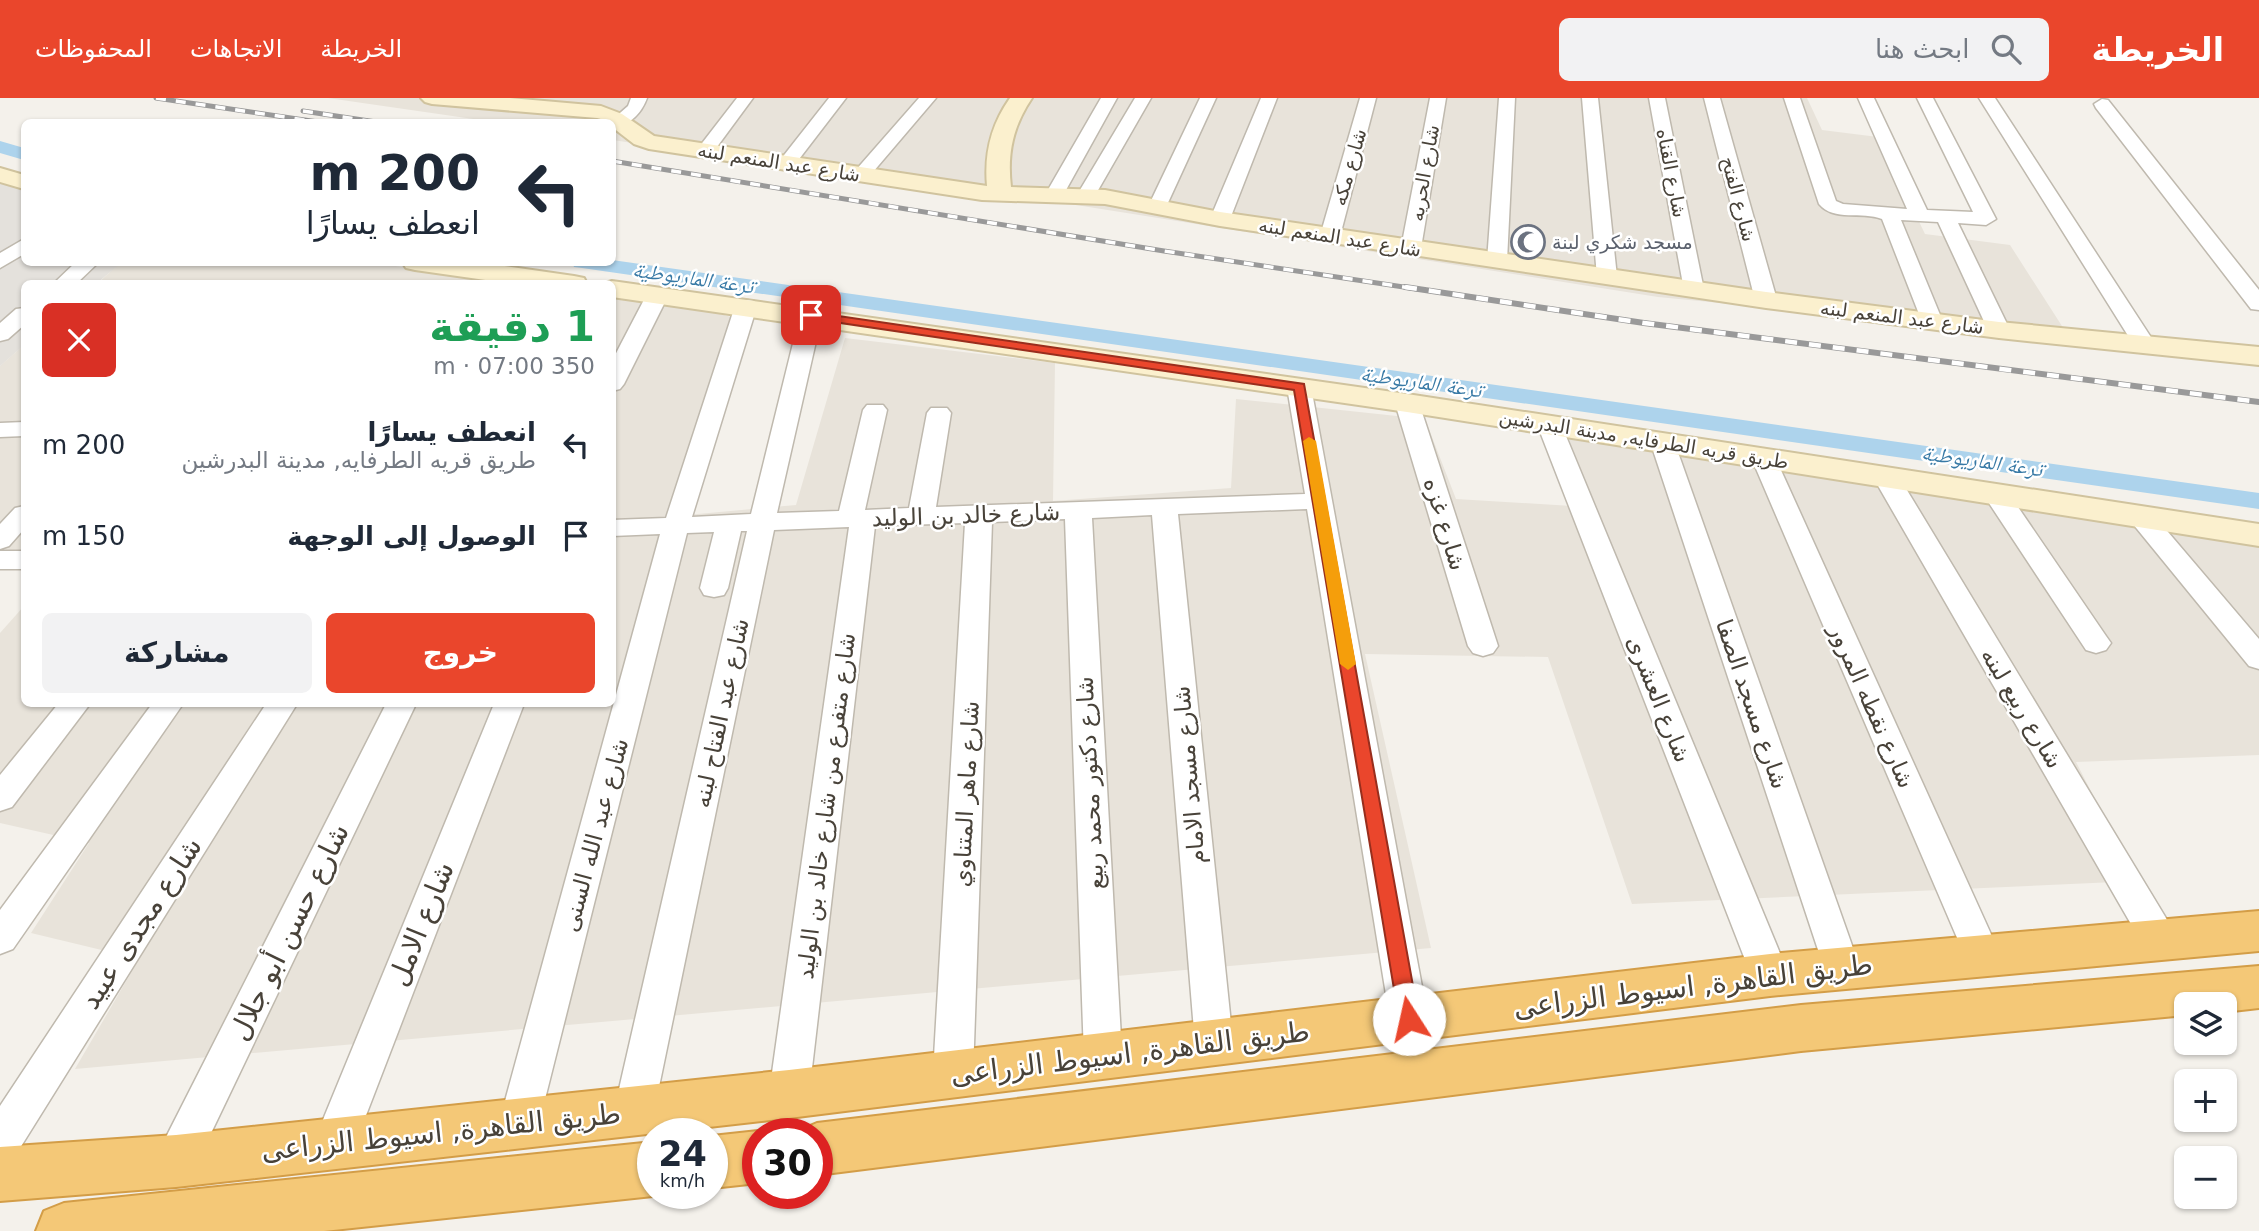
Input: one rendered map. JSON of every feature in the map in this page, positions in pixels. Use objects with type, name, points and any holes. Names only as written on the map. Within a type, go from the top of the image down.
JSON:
[{"type":"highway","name":"طريق القاهرة, اسيوط الزراعى","points":[[0,1174],[176,1161],[789,1094],[1769,975],[2259,931]]},
{"type":"highway","points":[[833,1147],[1801,1028],[2259,987]]},
{"type":"highway","points":[[1356,1026],[1373,1082]]},
{"type":"highway","points":[[64,1231],[637,1171]]},
{"type":"main road","name":"شارع عبد المنعم لبنه","points":[[432,98],[562,103],[620,120],[631,133],[649,142],[1000,194],[1086,195],[1330,236],[1766,300],[2000,330],[2259,356]]},
{"type":"main road","points":[[1000,194],[995,163],[1000,135],[1021,98]]},
{"type":"main road","points":[[0,176],[21,181]]},
{"type":"main road","points":[[444,266],[545,280]]},
{"type":"main road","name":"طريق قريه الطرفايه, مدينة البدرشين","points":[[616,289],[811,315],[1549,424],[2259,535]]},
{"type":"street","points":[[620,120],[635,108],[639,98]]},
{"type":"street","points":[[705,151],[745,98]]},
{"type":"street","points":[[787,163],[838,98]]},
{"type":"street","points":[[861,174],[929,98]]},
{"type":"street","points":[[1054,195],[1110,98]]},
{"type":"street","points":[[1086,195],[1143,98]]},
{"type":"street","points":[[1157,207],[1208,98]]},
{"type":"street","points":[[1220,219],[1269,98]]},
{"type":"street","name":"شارع مكه","points":[[1330,236],[1368,98]]},
{"type":"street","name":"شارع الحريه","points":[[1411,248],[1438,98]]},
{"type":"street","points":[[1497,261],[1507,98]]},
{"type":"street","points":[[1590,98],[1607,277]]},
{"type":"street","name":"شارع القناه","points":[[1657,98],[1694,290]]},
{"type":"street","name":"شارع الفتح","points":[[1712,98],[1766,300]]},
{"type":"street","points":[[1792,98],[1828,204],[1839,209],[1920,216],[1979,220],[1986,217],[1926,98]]},
{"type":"street","points":[[1866,98],[1920,216]]},
{"type":"street","points":[[1987,98],[2145,345]]},
{"type":"street","points":[[2102,104],[2259,304]]},
{"type":"street","points":[[1884,213],[1890,216],[1932,322]]},
{"type":"street","points":[[1945,217],[2000,330]]},
{"type":"street","points":[[0,262],[21,247]]},
{"type":"street","points":[[68,280],[84,266]]},
{"type":"street","points":[[616,376],[658,294]]},
{"type":"street","name":"شارع عبد الله السنى","points":[[519,1123],[676,526],[746,306]]},
{"type":"street","name":"شارع عبد الفتاح لبنه","points":[[634,1111],[762,523],[811,315]]},
{"type":"street","points":[[0,334],[21,316]]},
{"type":"street","points":[[1299,387],[1409,1019]]},
{"type":"street","name":"شارع غزه","points":[[1407,403],[1483,646]]},
{"type":"street","name":"شارع متفرع من شارع خالد بن الوليد","points":[[789,1094],[857,519],[875,410]]},
{"type":"street","points":[[921,516],[939,413]]},
{"type":"street","name":"شارع العشرى","points":[[1549,424],[1769,975]]},
{"type":"street","points":[[0,430],[21,429]]},
{"type":"street","name":"شارع مسجد الصفا","points":[[1662,441],[1842,968]]},
{"type":"street","name":"شارع نقطه المرور","points":[[1763,457],[1982,954]]},
{"type":"street","name":"شارع ربيع لبنه","points":[[1886,477],[2159,939]]},
{"type":"street","points":[[1996,494],[2096,643]]},
{"type":"street","name":"شارع خالد بن الوليد","points":[[616,528],[1320,501]]},
{"type":"street","name":"شارع مسجد الامام","points":[[1164,507],[1213,1043]]},
{"type":"street","name":"شارع دكتور محمد ربيع","points":[[1078,510],[1103,1056]]},
{"type":"street","name":"شارع ماهر المتناوي","points":[[953,1074],[979,514]]},
{"type":"street","points":[[0,540],[21,517]]},
{"type":"street","points":[[2142,518],[2259,659]]},
{"type":"street","points":[[714,588],[729,524]]},
{"type":"street","points":[[0,560],[21,560]]},
{"type":"street","points":[[0,798],[73,707]]},
{"type":"street","points":[[0,938],[166,707]]},
{"type":"street","name":"شارع مجدى عبيد","points":[[0,1142],[280,707]]},
{"type":"street","name":"شارع حسن أبو جلال","points":[[176,1161],[400,707]]},
{"type":"street","name":"شارع الامل","points":[[334,1143],[508,707]]},
{"type":"shaded area","points":[[328,98],[1807,98],[1822,130],[1878,137],[1925,234],[2010,245],[2069,337],[1658,297],[969,188],[748,161],[616,140],[616,119],[473,119]]},
{"type":"shaded area","points":[[0,182],[21,190],[21,266],[117,266],[101,280],[21,280],[21,348],[0,366]]},
{"type":"shaded area","points":[[117,266],[396,266],[506,280],[101,280]]},
{"type":"shaded area","points":[[616,294],[676,302],[735,318],[665,517],[796,505],[845,338],[1055,363],[1053,501],[1231,488],[1236,399],[1425,419],[1456,499],[1588,507],[1569,438],[2259,540],[2259,755],[2076,762],[2137,881],[1632,904],[1548,657],[1365,654],[1431,948],[75,1069],[139,959],[31,933],[89,843],[0,823],[0,633],[21,609],[21,707],[616,707]]},
{"type":"shaded area","points":[[21,348],[21,564],[0,566],[0,366]]},
{"type":"waterway","name":"ترعة الماريوطية","points":[[0,147],[21,153]]},
{"type":"waterway","name":"ترعة الماريوطية","points":[[610,266],[2259,501]]},
{"type":"railway","points":[[156,98],[298,119]]},
{"type":"railway","points":[[303,111],[356,119]]},
{"type":"railway","points":[[616,162],[1164,251],[1417,289]]},
{"type":"railway","points":[[1405,287],[1644,323],[2259,402]]},
{"type":"slow traffic","points":[[1309,441],[1348,664]]},
{"type":"place","name":"مسجد شكري لبنة","points":[[1528,242]]},
{"type":"route","points":[[811,315],[1299,387],[1409,1019]]}]
